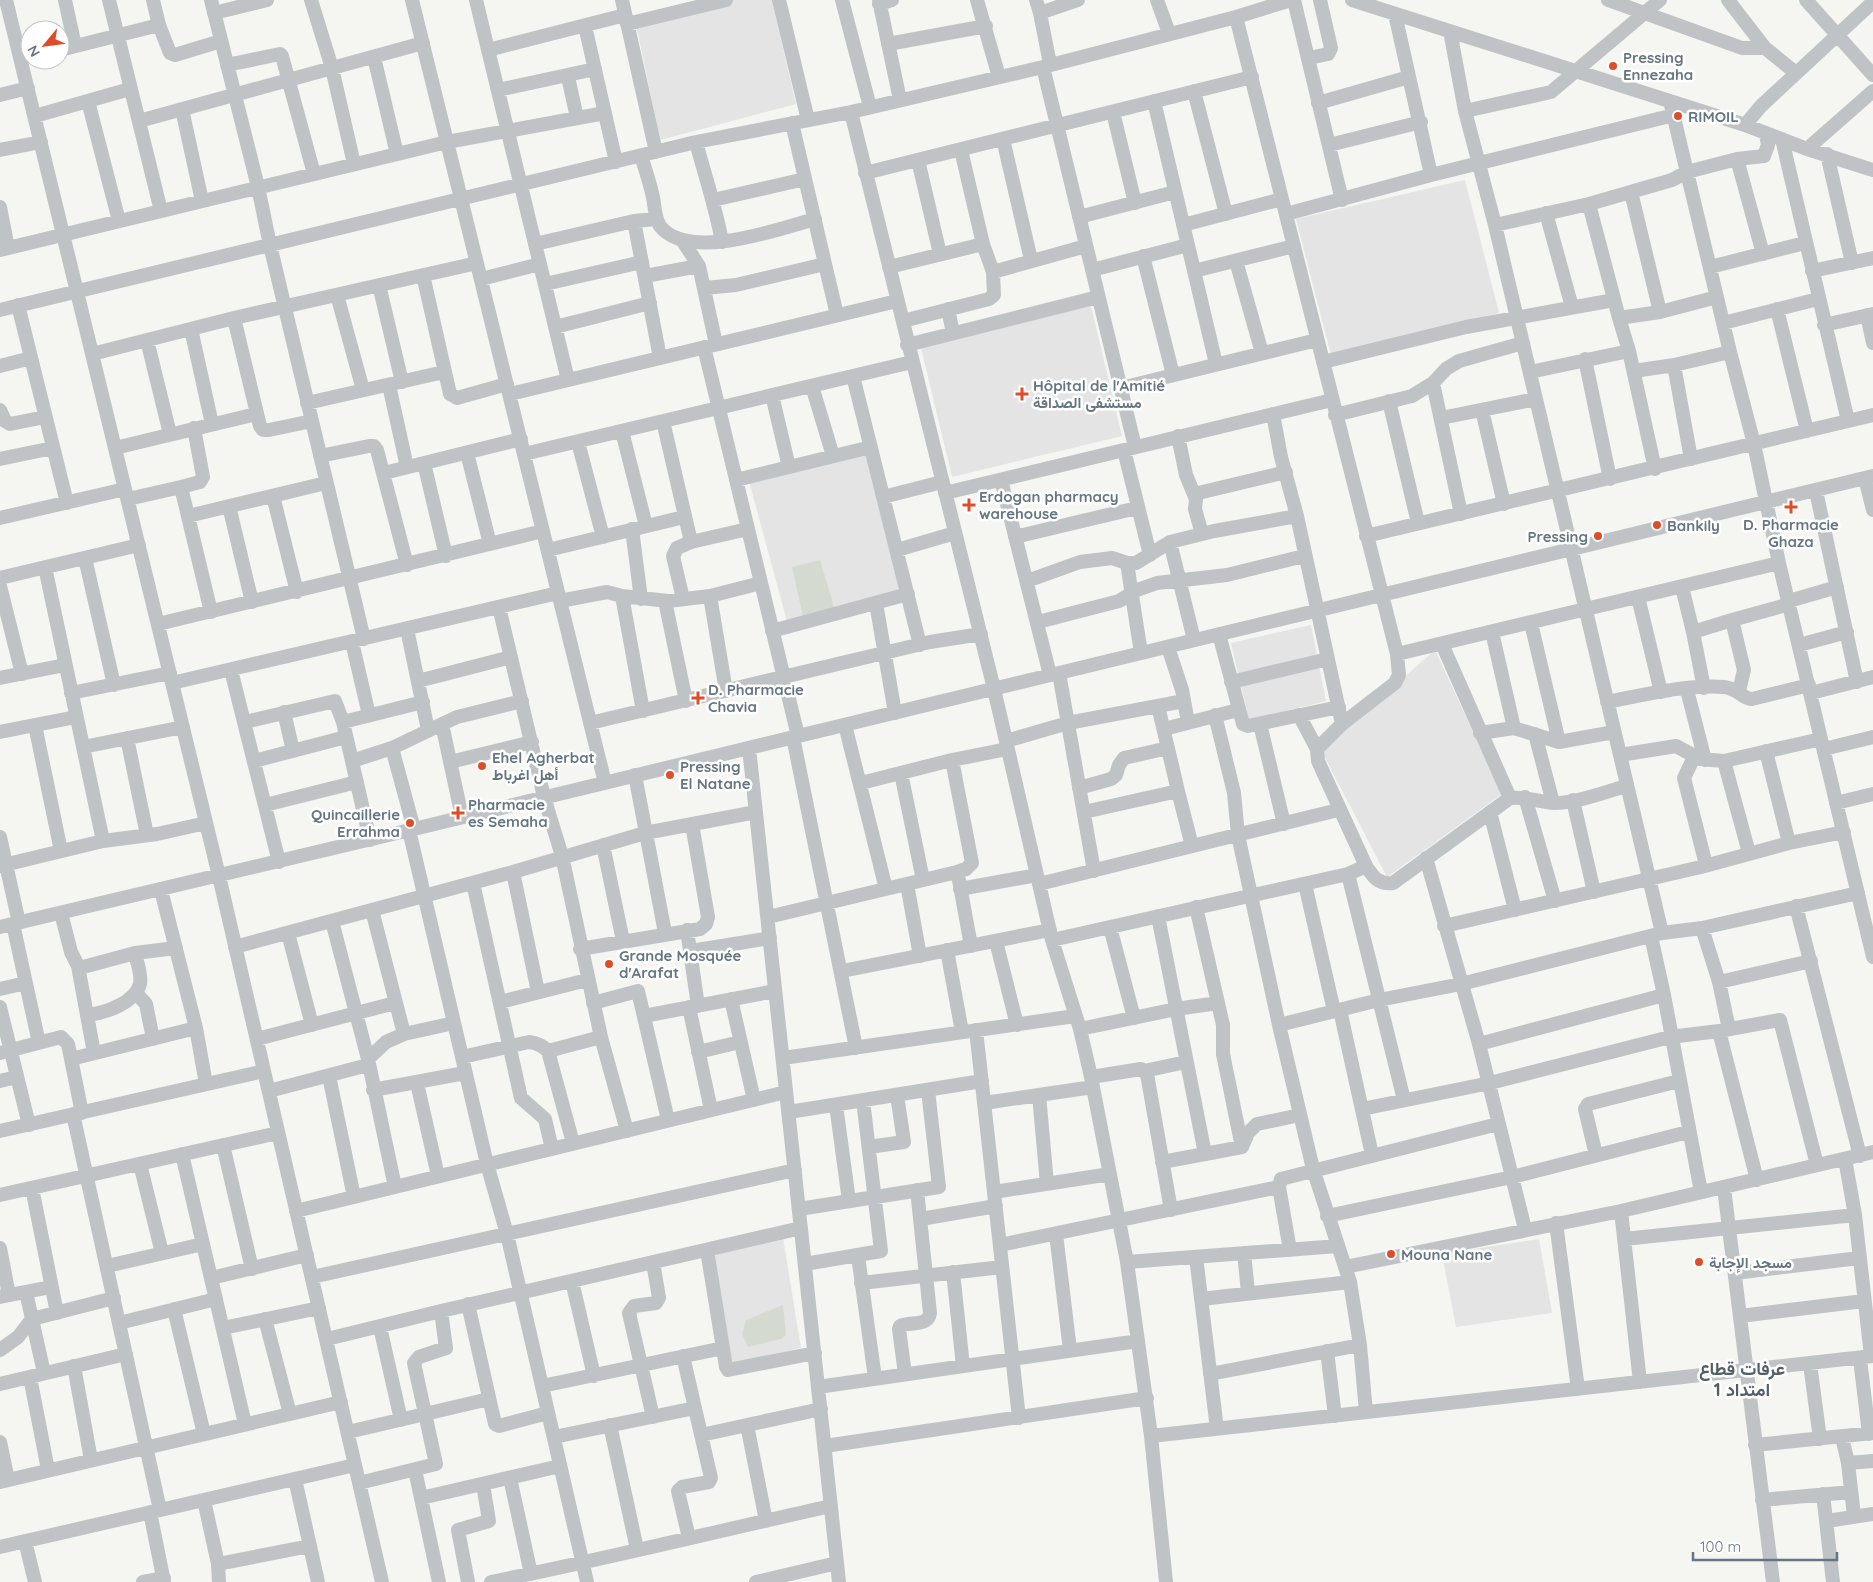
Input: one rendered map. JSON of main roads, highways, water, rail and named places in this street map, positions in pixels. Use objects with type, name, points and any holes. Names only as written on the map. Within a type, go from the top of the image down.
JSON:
[{"type":"place","name":"Pressing Ennezaha","points":[[1613,66]]},
{"type":"place","name":"RIMOIL","points":[[1678,116]]},
{"type":"place","name":"Hôpital de l'Amitié مستشفى الصداقة","points":[[1022,394]]},
{"type":"place","name":"Erdogan pharmacy warehouse","points":[[969,505]]},
{"type":"place","name":"D. Pharmacie Ghaza","points":[[1791,507]]},
{"type":"place","name":"Bankily","points":[[1657,525]]},
{"type":"place","name":"Pressing","points":[[1598,536]]},
{"type":"place","name":"D. Pharmacie Chavia","points":[[698,698]]},
{"type":"place","name":"Ehel Agherbat أهل اغرباط","points":[[482,766]]},
{"type":"place","name":"Pressing El Natane","points":[[670,775]]},
{"type":"place","name":"Pharmacie es Semaha","points":[[458,813]]},
{"type":"place","name":"Quincaillerie Errahma","points":[[410,823]]},
{"type":"place","name":"Grande Mosquée d'Arafat","points":[[609,964]]},
{"type":"place","name":"Mouna Nane","points":[[1391,1254]]},
{"type":"place","name":"مسجد الإجابة","points":[[1699,1262]]},
{"type":"district","name":"عرفات قطاع 1 امتداد","points":[[1742,1378]]}]
